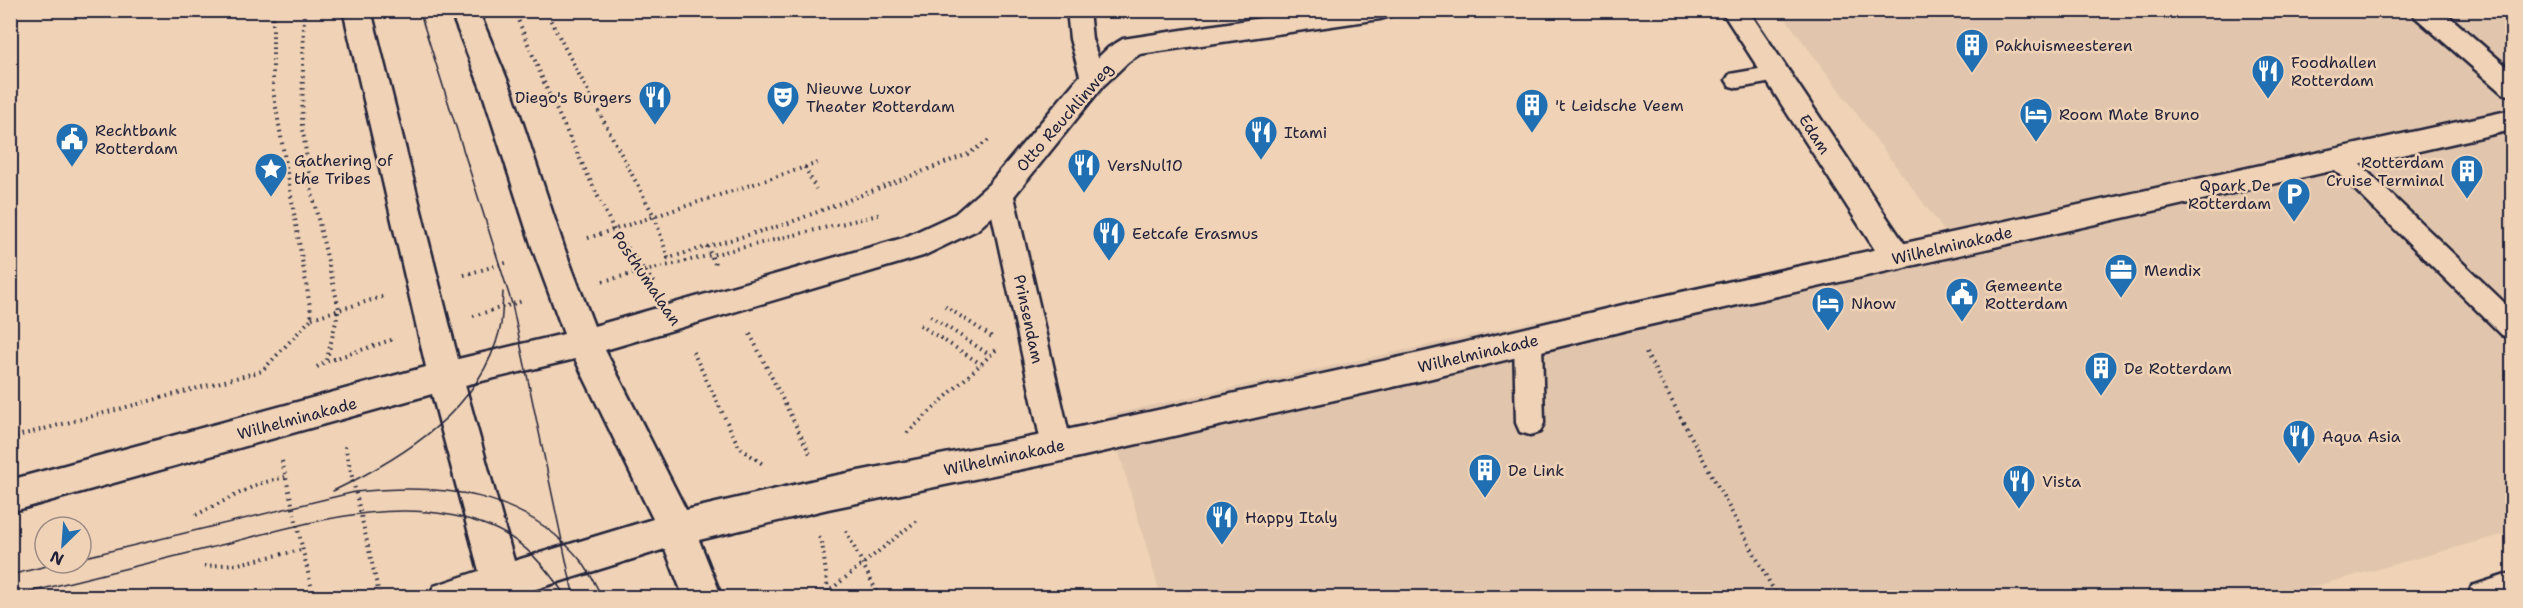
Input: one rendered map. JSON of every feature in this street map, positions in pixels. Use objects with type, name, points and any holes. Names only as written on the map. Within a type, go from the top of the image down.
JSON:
[{"type":"street","points":[[357,10],[445,376],[502,590]]},
{"type":"street","points":[[464,10],[497,91],[584,343],[676,529],[703,597]]},
{"type":"street","name":"Otto Reuchlinweg","points":[[584,343],[912,247],[966,222],[1000,192],[1093,79],[1118,56],[1133,46],[1380,10]]},
{"type":"street","name":"Edam","points":[[1734,10],[1897,258]]},
{"type":"street","points":[[2424,10],[2512,86]]},
{"type":"street","name":"Wilhelminakade","points":[[448,597],[502,590],[676,529],[814,497],[1057,447],[1627,317],[2512,120]]},
{"type":"street","name":"Wilhelminakade","points":[[10,496],[445,376],[584,343]]},
{"type":"street","points":[[2486,597],[2512,590]]},
{"type":"lane","points":[[1078,10],[1081,39],[1093,79]]},
{"type":"lane","points":[[1738,80],[1776,74]]},
{"type":"lane","points":[[2339,159],[2512,327]]},
{"type":"lane","name":"Prinsendam","points":[[1000,192],[1057,447]]},
{"type":"lane","points":[[1528,341],[1530,423]]},
{"type":"path","points":[[10,438],[262,371],[312,318],[273,90],[273,10]]},
{"type":"path","points":[[304,10],[302,125],[312,193],[339,309],[325,362],[380,597]]},
{"type":"path","name":"Posthumalaan","points":[[514,10],[548,92],[614,230],[675,315],[739,447],[814,497],[829,594]]},
{"type":"path","name":"Posthumalaan","points":[[545,10],[655,218],[668,258]]},
{"type":"path","points":[[668,258],[786,224],[968,154],[993,137]]},
{"type":"path","points":[[805,168],[816,189]]},
{"type":"path","points":[[822,202],[826,208]]},
{"type":"path","points":[[325,362],[434,326],[564,290],[884,213]]},
{"type":"path","points":[[707,246],[733,298],[814,497],[863,564],[880,597]]},
{"type":"path","points":[[945,306],[1002,344]]},
{"type":"path","points":[[930,316],[990,355]]},
{"type":"path","points":[[1627,317],[1778,597]]},
{"type":"path","points":[[920,325],[981,364]]},
{"type":"path","points":[[905,435],[1002,344],[1033,339]]},
{"type":"path","points":[[262,371],[301,550],[314,597]]},
{"type":"path","points":[[196,515],[258,484],[285,477]]},
{"type":"path","points":[[204,566],[238,564],[301,550]]},
{"type":"path","points":[[809,597],[829,594],[863,564]]},
{"type":"shaded area","points":[[1780,11],[2512,11],[2512,532],[2276,597],[1161,597],[1108,415],[1945,232]]},
{"type":"tram line","points":[[419,10],[512,304],[562,541]]},
{"type":"tram line","points":[[333,491],[360,478],[412,446],[436,428],[457,407],[475,384],[490,358],[501,324],[503,292]]},
{"type":"tram line","points":[[93,555],[355,492],[387,489],[449,491],[479,497],[507,506],[534,519],[562,541]]},
{"type":"tram line","points":[[10,597],[311,522],[385,511],[421,511],[456,516],[503,533],[534,557],[567,598]]},
{"type":"tram line","points":[[562,541],[582,562],[603,598]]},
{"type":"tram line","points":[[562,541],[574,598]]},
{"type":"tram line","points":[[10,575],[33,569]]},
{"type":"place","name":"Pakhuismeesteren","points":[[1972,74]]},
{"type":"place","name":"Foodhallen Rotterdam","points":[[2268,100]]},
{"type":"place","name":"Diego's Burgers","points":[[655,126]]},
{"type":"place","name":"Nieuwe Luxor Theater Rotterdam","points":[[783,126]]},
{"type":"place","name":"'t Leidsche Veem","points":[[1532,134]]},
{"type":"place","name":"Room Mate Bruno","points":[[2036,143]]},
{"type":"place","name":"Itami","points":[[1261,161]]},
{"type":"place","name":"Rechtbank Rotterdam","points":[[72,168]]},
{"type":"place","name":"VersNul10","points":[[1084,194]]},
{"type":"place","name":"Gathering of the Tribes","points":[[271,198]]},
{"type":"place","name":"Rotterdam Cruise Terminal","points":[[2467,200]]},
{"type":"place","name":"Qpark De Rotterdam","points":[[2294,223]]},
{"type":"place","name":"Eetcafe Erasmus","points":[[1109,262]]},
{"type":"place","name":"Mendix","points":[[2121,299]]},
{"type":"place","name":"Gemeente Rotterdam","points":[[1962,323]]},
{"type":"place","name":"Nhow","points":[[1828,332]]},
{"type":"place","name":"De Rotterdam","points":[[2101,397]]},
{"type":"place","name":"Aqua Asia","points":[[2299,465]]},
{"type":"place","name":"De Link","points":[[1485,499]]},
{"type":"place","name":"Vista","points":[[2019,510]]},
{"type":"place","name":"Happy Italy","points":[[1222,546]]}]
